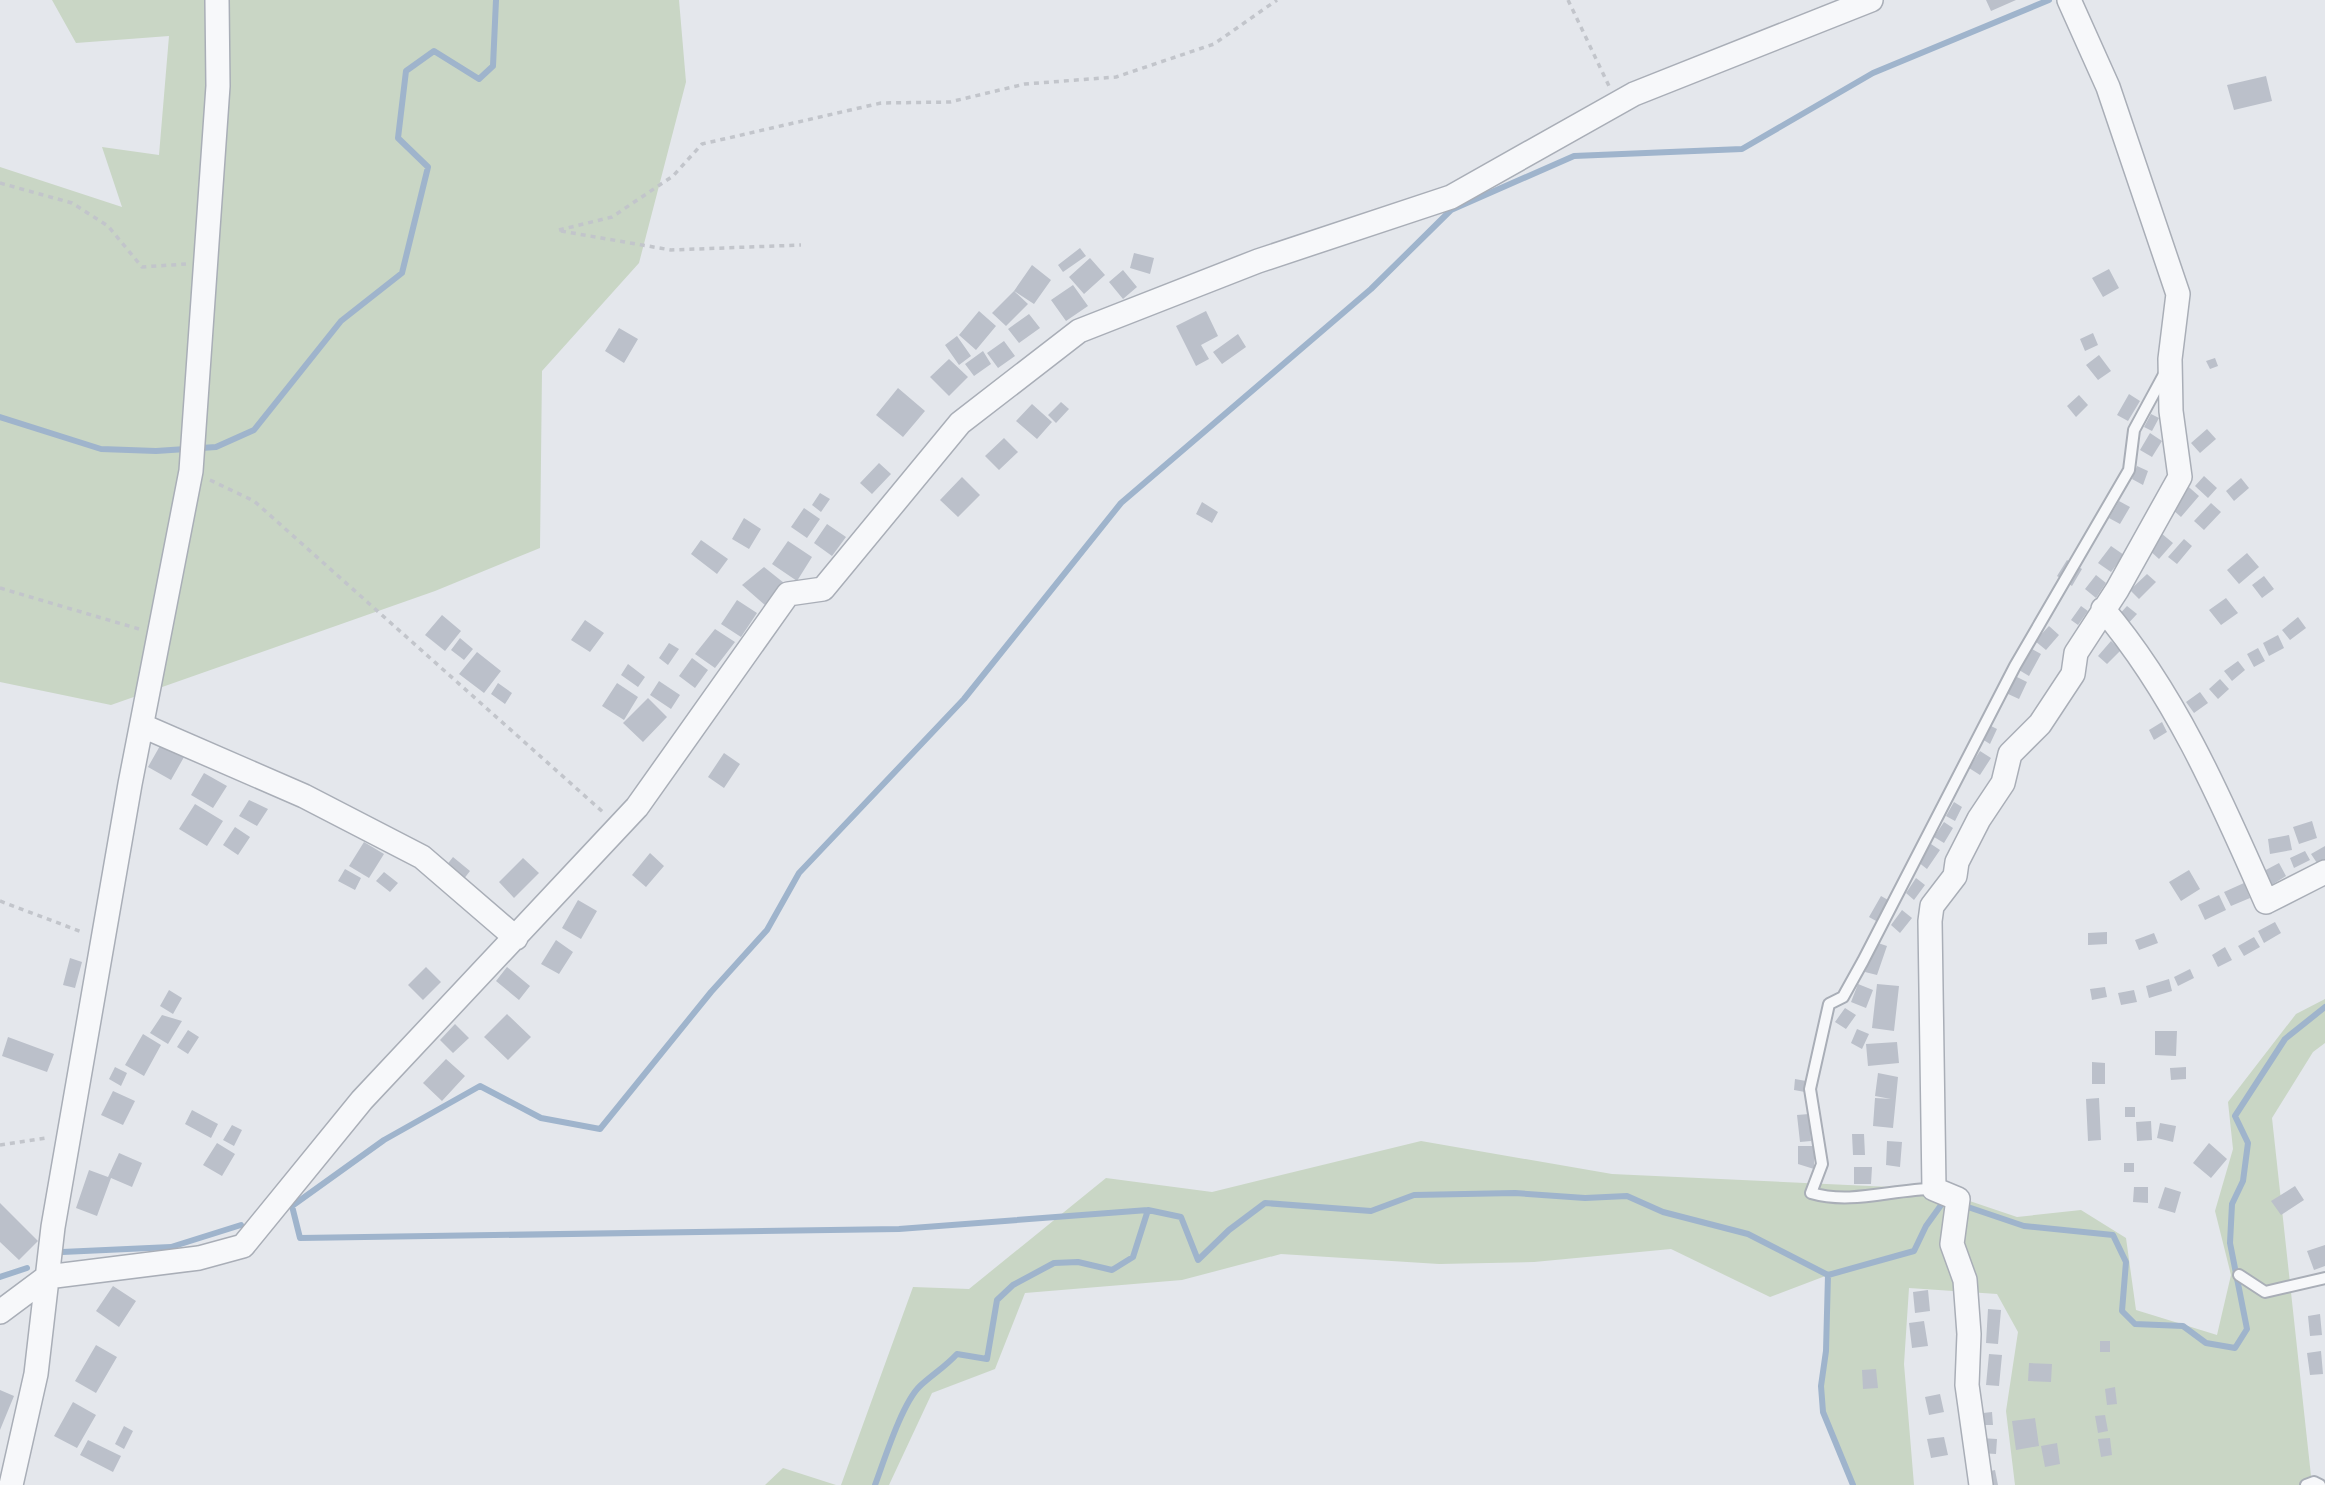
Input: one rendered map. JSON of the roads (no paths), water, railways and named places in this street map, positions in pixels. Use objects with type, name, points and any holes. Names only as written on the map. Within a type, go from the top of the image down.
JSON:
[{"type":"street","points":[[11,1485],[36,1374],[47,1277],[130,784],[191,471],[218,86],[217,0]]},
{"type":"street","points":[[0,1311],[47,1277],[199,1258],[243,1246],[362,1100],[619,826],[700,721],[788,594],[823,589],[960,423],[1079,331],[1258,261],[1451,197],[1618,103],[1871,0]]},
{"type":"street","points":[[1981,1485],[1967,1385],[1969,1334],[1965,1280],[1952,1244],[1958,1199],[1934,1189],[1930,921],[1932,906],[1955,876],[1957,862],[1979,818],[2003,783],[2010,754],[2040,724],[2073,674],[2076,653],[2180,477],[2171,411],[2170,365],[2178,294],[2108,87],[2069,0]]},
{"type":"street","points":[[2103,610],[2130,640],[2196,749],[2266,902],[2325,872]]},
{"type":"street","points":[[143,726],[304,796],[422,857],[516,938]]},
{"type":"lane","points":[[1934,1189],[1840,1198],[1811,1193],[1822,1164],[1810,1089],[1829,1004],[1843,998],[2015,666],[2129,470],[2134,430],[2154,388],[2170,365]]},
{"type":"lane","points":[[2239,1275],[2265,1292],[2325,1278]]},
{"type":"lane","points":[[2306,1485],[2314,1482],[2320,1485]]},
{"type":"waterway","points":[[0,417],[101,449],[156,451],[216,447],[254,430],[341,321],[402,273],[428,167],[398,138],[406,71],[434,51],[479,79],[493,66],[496,0]]},
{"type":"waterway","points":[[1148,1210],[899,1229],[300,1238],[292,1206],[384,1140],[480,1086],[541,1118],[600,1129],[711,992],[767,930],[799,873],[964,699],[1121,503],[1371,289],[1451,210],[1574,156],[1742,149],[1873,73],[2049,0]]},
{"type":"waterway","points":[[1962,1205],[2024,1226],[2113,1235],[2126,1262],[2122,1311],[2135,1324],[2183,1326],[2206,1343],[2235,1348],[2247,1329],[2230,1243],[2232,1204],[2243,1181],[2248,1143],[2235,1116],[2285,1039],[2325,1007]]},
{"type":"waterway","points":[[875,1485],[900,1418],[920,1386],[957,1354],[987,1359],[997,1300],[1013,1285],[1054,1263],[1078,1262],[1112,1270],[1133,1257],[1148,1210],[1181,1217],[1198,1260],[1229,1230],[1265,1203],[1371,1211],[1414,1195],[1515,1193],[1585,1198],[1627,1196],[1663,1212],[1748,1234],[1828,1275],[1914,1251],[1926,1226],[1944,1201],[1948,1202]]},
{"type":"waterway","points":[[62,1252],[171,1247],[241,1225]]},
{"type":"waterway","points":[[0,1277],[27,1268]]},
{"type":"waterway","points":[[1828,1275],[1826,1351],[1821,1386],[1823,1412],[1853,1485]]}]
